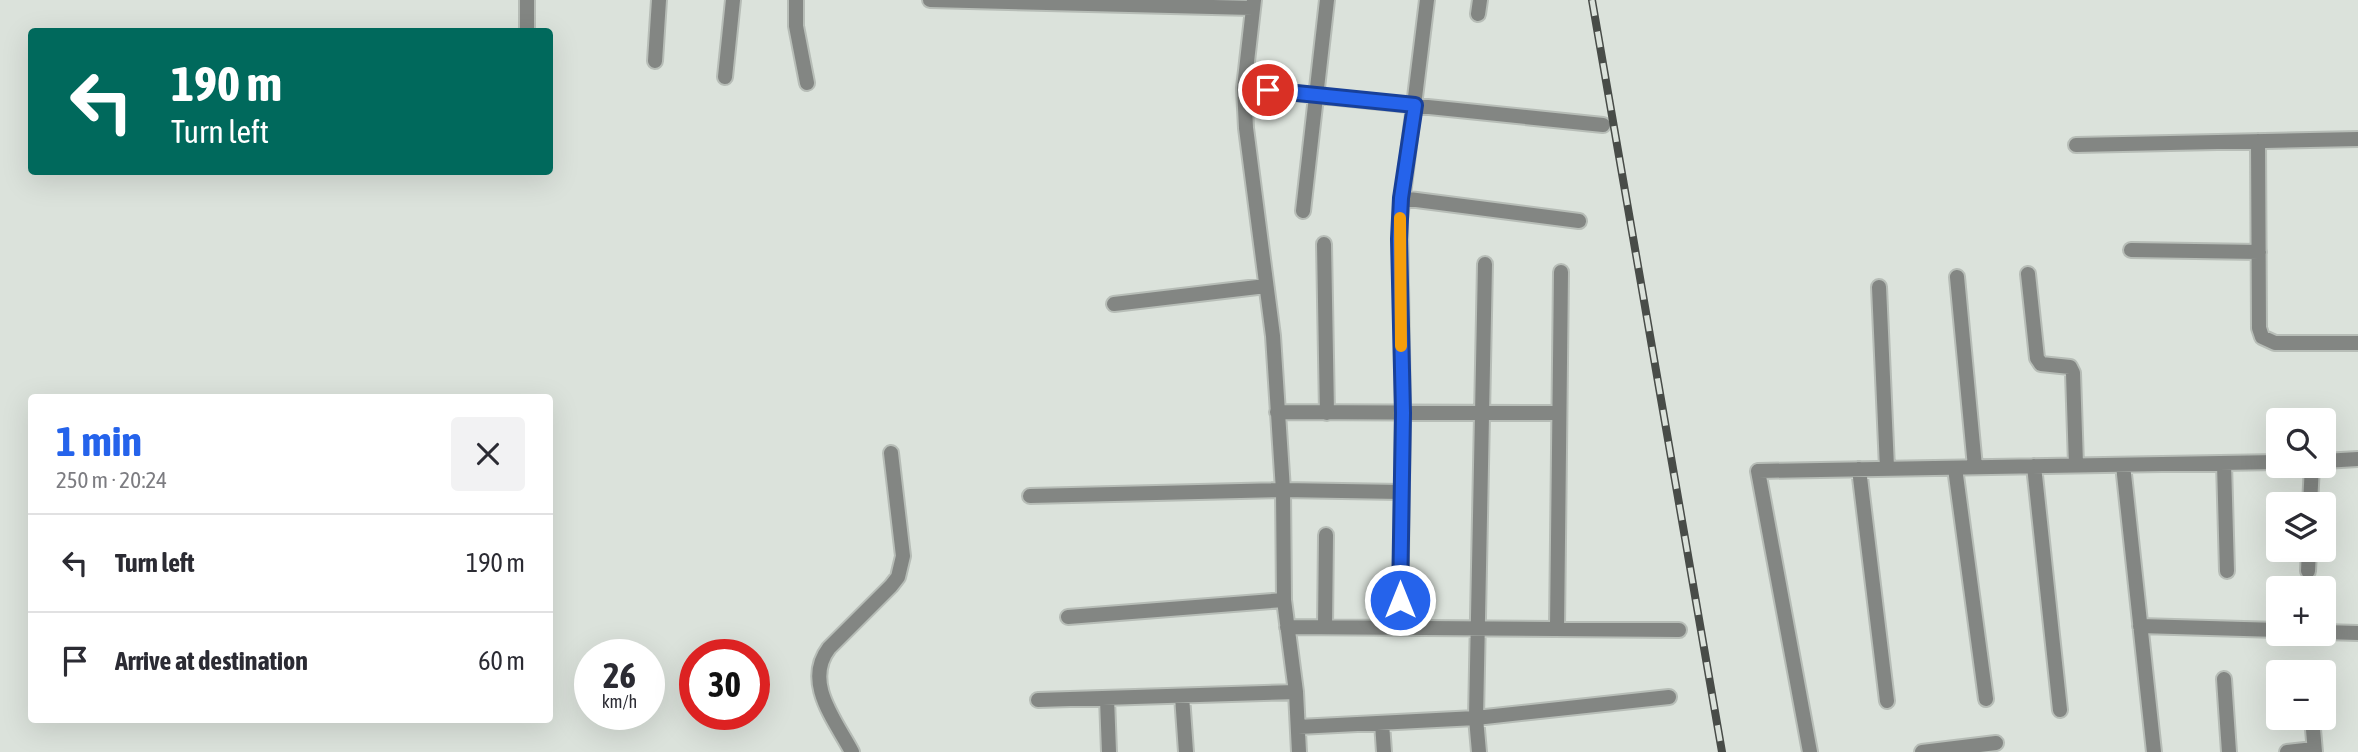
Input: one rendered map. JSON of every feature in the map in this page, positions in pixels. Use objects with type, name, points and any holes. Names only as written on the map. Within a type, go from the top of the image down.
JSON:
[{"type":"street","points":[[527,0],[527,28]]},
{"type":"street","points":[[655,61],[659,0]]},
{"type":"street","points":[[725,77],[733,0]]},
{"type":"street","points":[[796,0],[796,26],[807,83]]},
{"type":"street","points":[[930,0],[1253,4],[1244,88],[1246,128],[1273,336],[1283,490],[1284,600],[1296,692],[1299,752]]},
{"type":"street","points":[[1303,211],[1327,0]]},
{"type":"street","points":[[1400,627],[1403,413],[1399,239],[1401,198],[1427,0]]},
{"type":"street","points":[[1244,88],[1603,125]]},
{"type":"street","points":[[2076,145],[2358,139]]},
{"type":"street","points":[[2258,141],[2259,328],[2262,337],[2275,343],[2358,343]]},
{"type":"street","points":[[1401,198],[1579,221]]},
{"type":"street","points":[[1324,244],[1327,413]]},
{"type":"street","points":[[2131,250],[2259,252]]},
{"type":"street","points":[[1479,752],[1476,718],[1485,264]]},
{"type":"street","points":[[1557,629],[1561,272]]},
{"type":"street","points":[[2028,274],[2037,358],[2041,364],[2070,368],[2073,373],[2076,465]]},
{"type":"street","points":[[1957,277],[1975,467]]},
{"type":"street","points":[[1114,304],[1266,286]]},
{"type":"street","points":[[1879,287],[1887,468]]},
{"type":"street","points":[[1277,412],[1559,414]]},
{"type":"street","points":[[852,752],[822,695],[818,671],[821,659],[829,648],[891,586],[902,568],[903,556],[891,453]]},
{"type":"street","points":[[2336,460],[2358,459]]},
{"type":"street","points":[[1810,752],[1758,471],[2266,462]]},
{"type":"street","points":[[2224,463],[2227,571]]},
{"type":"street","points":[[2123,465],[2154,752]]},
{"type":"street","points":[[2034,466],[2060,710]]},
{"type":"street","points":[[1955,468],[1986,699]]},
{"type":"street","points":[[1859,469],[1887,701]]},
{"type":"street","points":[[1030,496],[1283,490],[1401,492]]},
{"type":"street","points":[[1325,627],[1326,535]]},
{"type":"street","points":[[2308,562],[2308,571]]},
{"type":"street","points":[[1068,617],[1284,600]]},
{"type":"street","points":[[2140,626],[2266,630]]},
{"type":"street","points":[[1287,627],[1679,630]]},
{"type":"street","points":[[2336,632],[2358,633]]},
{"type":"street","points":[[2224,679],[2229,752]]},
{"type":"street","points":[[1038,700],[1296,692]]},
{"type":"street","points":[[1182,696],[1186,752]]},
{"type":"street","points":[[1107,698],[1109,752]]},
{"type":"street","points":[[1298,727],[1476,718],[1669,698]]},
{"type":"street","points":[[1382,723],[1384,752]]},
{"type":"street","points":[[2287,752],[2315,750],[2313,730]]},
{"type":"street","points":[[1922,752],[1996,743]]},
{"type":"railway","points":[[1592,0],[1722,752]]},
{"type":"slow traffic","points":[[1400,218],[1401,346]]},
{"type":"route","points":[[1268,90],[1415,105],[1401,198],[1399,239],[1403,413],[1400,600]]}]
